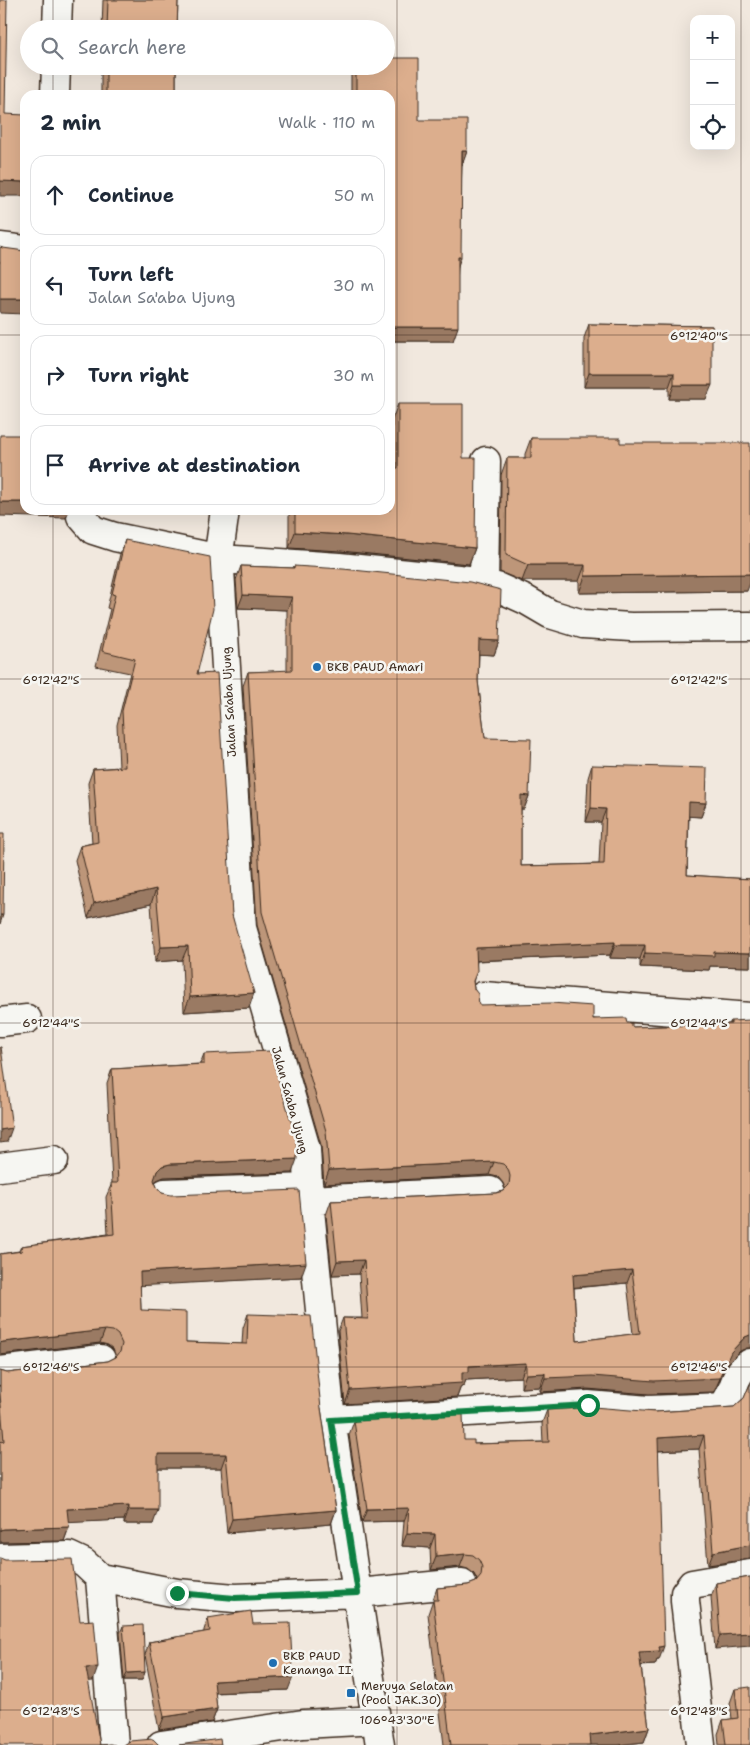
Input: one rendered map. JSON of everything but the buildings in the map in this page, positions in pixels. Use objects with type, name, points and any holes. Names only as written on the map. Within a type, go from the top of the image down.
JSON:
[{"type":"street","points":[[57,20],[58,0]]},
{"type":"street","points":[[55,90],[56,75]]},
{"type":"street","points":[[0,247],[20,249]]},
{"type":"street","points":[[484,584],[486,461]]},
{"type":"street","points":[[81,515],[93,530],[115,537],[220,559],[339,567],[468,580],[497,587],[526,600],[550,614],[582,624],[631,627],[750,626]]},
{"type":"street","name":"Jalan Sa'aba Ujung","points":[[224,515],[219,553],[242,928],[306,1149],[331,1420],[379,1733]]},
{"type":"street","points":[[484,996],[750,1017]]},
{"type":"street","points":[[0,1022],[27,1019]]},
{"type":"street","points":[[0,1166],[54,1160]]},
{"type":"street","points":[[165,1193],[309,1194],[490,1190]]},
{"type":"street","points":[[0,1371],[101,1359]]},
{"type":"street","points":[[331,1420],[588,1405],[649,1410],[722,1407],[729,1400],[738,1374],[742,1368],[750,1363]]},
{"type":"street","points":[[0,1558],[69,1556],[84,1563],[100,1578],[177,1593],[235,1598],[358,1593],[462,1583]]},
{"type":"street","points":[[701,1745],[685,1593],[692,1584],[750,1574]]},
{"type":"street","points":[[100,1578],[114,1745]]},
{"type":"street","points":[[161,1745],[303,1724],[379,1733]]},
{"type":"place","name":"BKB PAUD Amari","points":[[317,667]]},
{"type":"place","name":"BKB PAUD Kenanga II","points":[[273,1663]]},
{"type":"place","name":"Meruya Selatan (Pool JAK.30)","points":[[351,1693]]},
{"type":"route","points":[[177,1593],[235,1598],[358,1593],[331,1420],[588,1405]]}]
